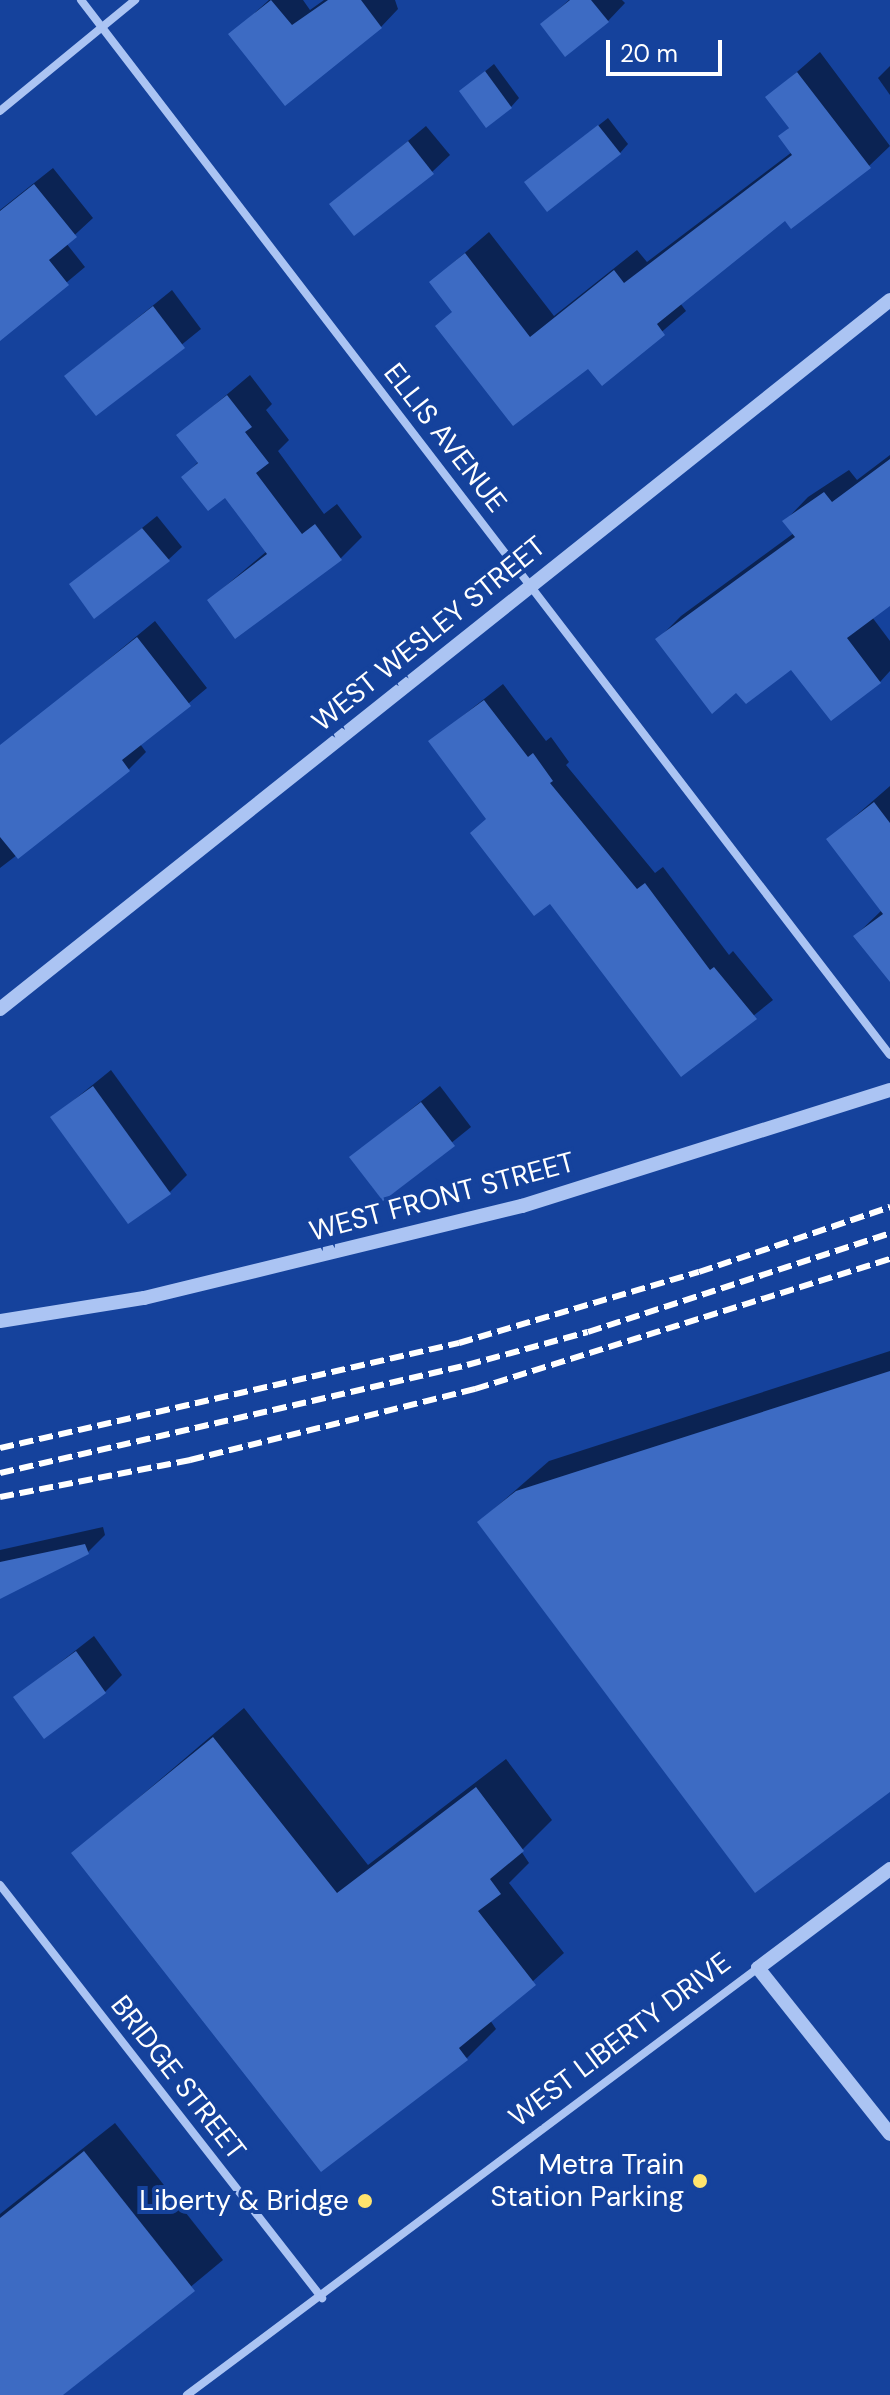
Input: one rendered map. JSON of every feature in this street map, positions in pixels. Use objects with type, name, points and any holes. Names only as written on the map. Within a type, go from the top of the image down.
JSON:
[{"type":"street","name":"ELLIS AVENUE","points":[[81,0],[890,1055]]},
{"type":"street","points":[[0,111],[135,0]]},
{"type":"street","name":"WEST WESLEY STREET","points":[[0,1009],[890,300]]},
{"type":"street","name":"WEST FRONT STREET","points":[[0,1321],[144,1298],[507,1210],[890,1090]]},
{"type":"street","name":"WEST LIBERTY DRIVE","points":[[187,2395],[322,2298],[890,1869]]},
{"type":"street","name":"BRIDGE STREET","points":[[0,1885],[322,2298]]},
{"type":"street","points":[[758,1968],[890,2134]]},
{"type":"building","points":[[271,0],[292,25],[328,0],[361,0],[382,28],[285,106],[228,34]]},
{"type":"building","points":[[570,0],[591,0],[609,22],[565,57],[540,24]]},
{"type":"building","points":[[485,71],[512,108],[486,128],[459,91]]},
{"type":"building","points":[[797,72],[871,168],[791,229],[785,221],[657,324],[665,335],[602,386],[588,369],[513,426],[435,326],[452,312],[429,282],[465,253],[530,337],[614,270],[624,283],[792,155],[778,136],[789,128],[765,97]]},
{"type":"building","points":[[598,125],[621,154],[547,212],[524,182]]},
{"type":"building","points":[[408,141],[434,174],[354,236],[329,204]]},
{"type":"building","points":[[34,184],[77,237],[49,260],[69,285],[0,341],[0,211]]},
{"type":"building","points":[[153,306],[185,348],[96,416],[64,376]]},
{"type":"building","points":[[227,395],[252,427],[245,432],[269,463],[256,473],[302,534],[315,524],[342,560],[235,639],[207,600],[267,554],[225,498],[208,511],[181,477],[198,463],[176,435]]},
{"type":"building","points":[[890,459],[890,606],[847,638],[881,683],[831,721],[791,670],[746,704],[736,693],[712,714],[655,639],[795,537],[782,521],[824,492],[832,502]]},
{"type":"building","points":[[142,528],[170,561],[94,619],[69,584]]},
{"type":"building","points":[[137,637],[191,706],[122,760],[130,771],[18,859],[0,837],[0,745]]},
{"type":"building","points":[[484,700],[528,757],[533,753],[553,781],[550,783],[637,889],[645,883],[710,970],[714,967],[757,1019],[681,1077],[550,904],[534,916],[470,833],[486,819],[428,741]]},
{"type":"building","points":[[874,802],[890,823],[890,982],[853,936],[883,914],[826,839]]},
{"type":"building","points":[[93,1086],[171,1194],[128,1224],[50,1117]]},
{"type":"building","points":[[421,1102],[455,1146],[383,1201],[349,1157]]},
{"type":"building","points":[[890,1371],[890,1792],[755,1893],[477,1522],[516,1491]]},
{"type":"building","points":[[85,1544],[89,1554],[0,1599],[0,1562]]},
{"type":"building","points":[[76,1651],[106,1693],[44,1739],[13,1697]]},
{"type":"building","points":[[213,1737],[337,1893],[476,1787],[524,1851],[490,1879],[501,1894],[478,1911],[536,1985],[459,2048],[468,2060],[321,2172],[71,1853]]},
{"type":"building","points":[[84,2151],[195,2291],[63,2395],[0,2395],[0,2218]]},
{"type":"railway","points":[[0,1448],[459,1343],[699,1272],[890,1207]]},
{"type":"railway","points":[[0,1473],[467,1365],[588,1332],[890,1233]]},
{"type":"railway","points":[[0,1497],[190,1460],[475,1389],[890,1259]]},
{"type":"place","name":"Metra Train Station Parking","points":[[700,2181]]},
{"type":"place","name":"Liberty & Bridge","points":[[365,2201]]}]
